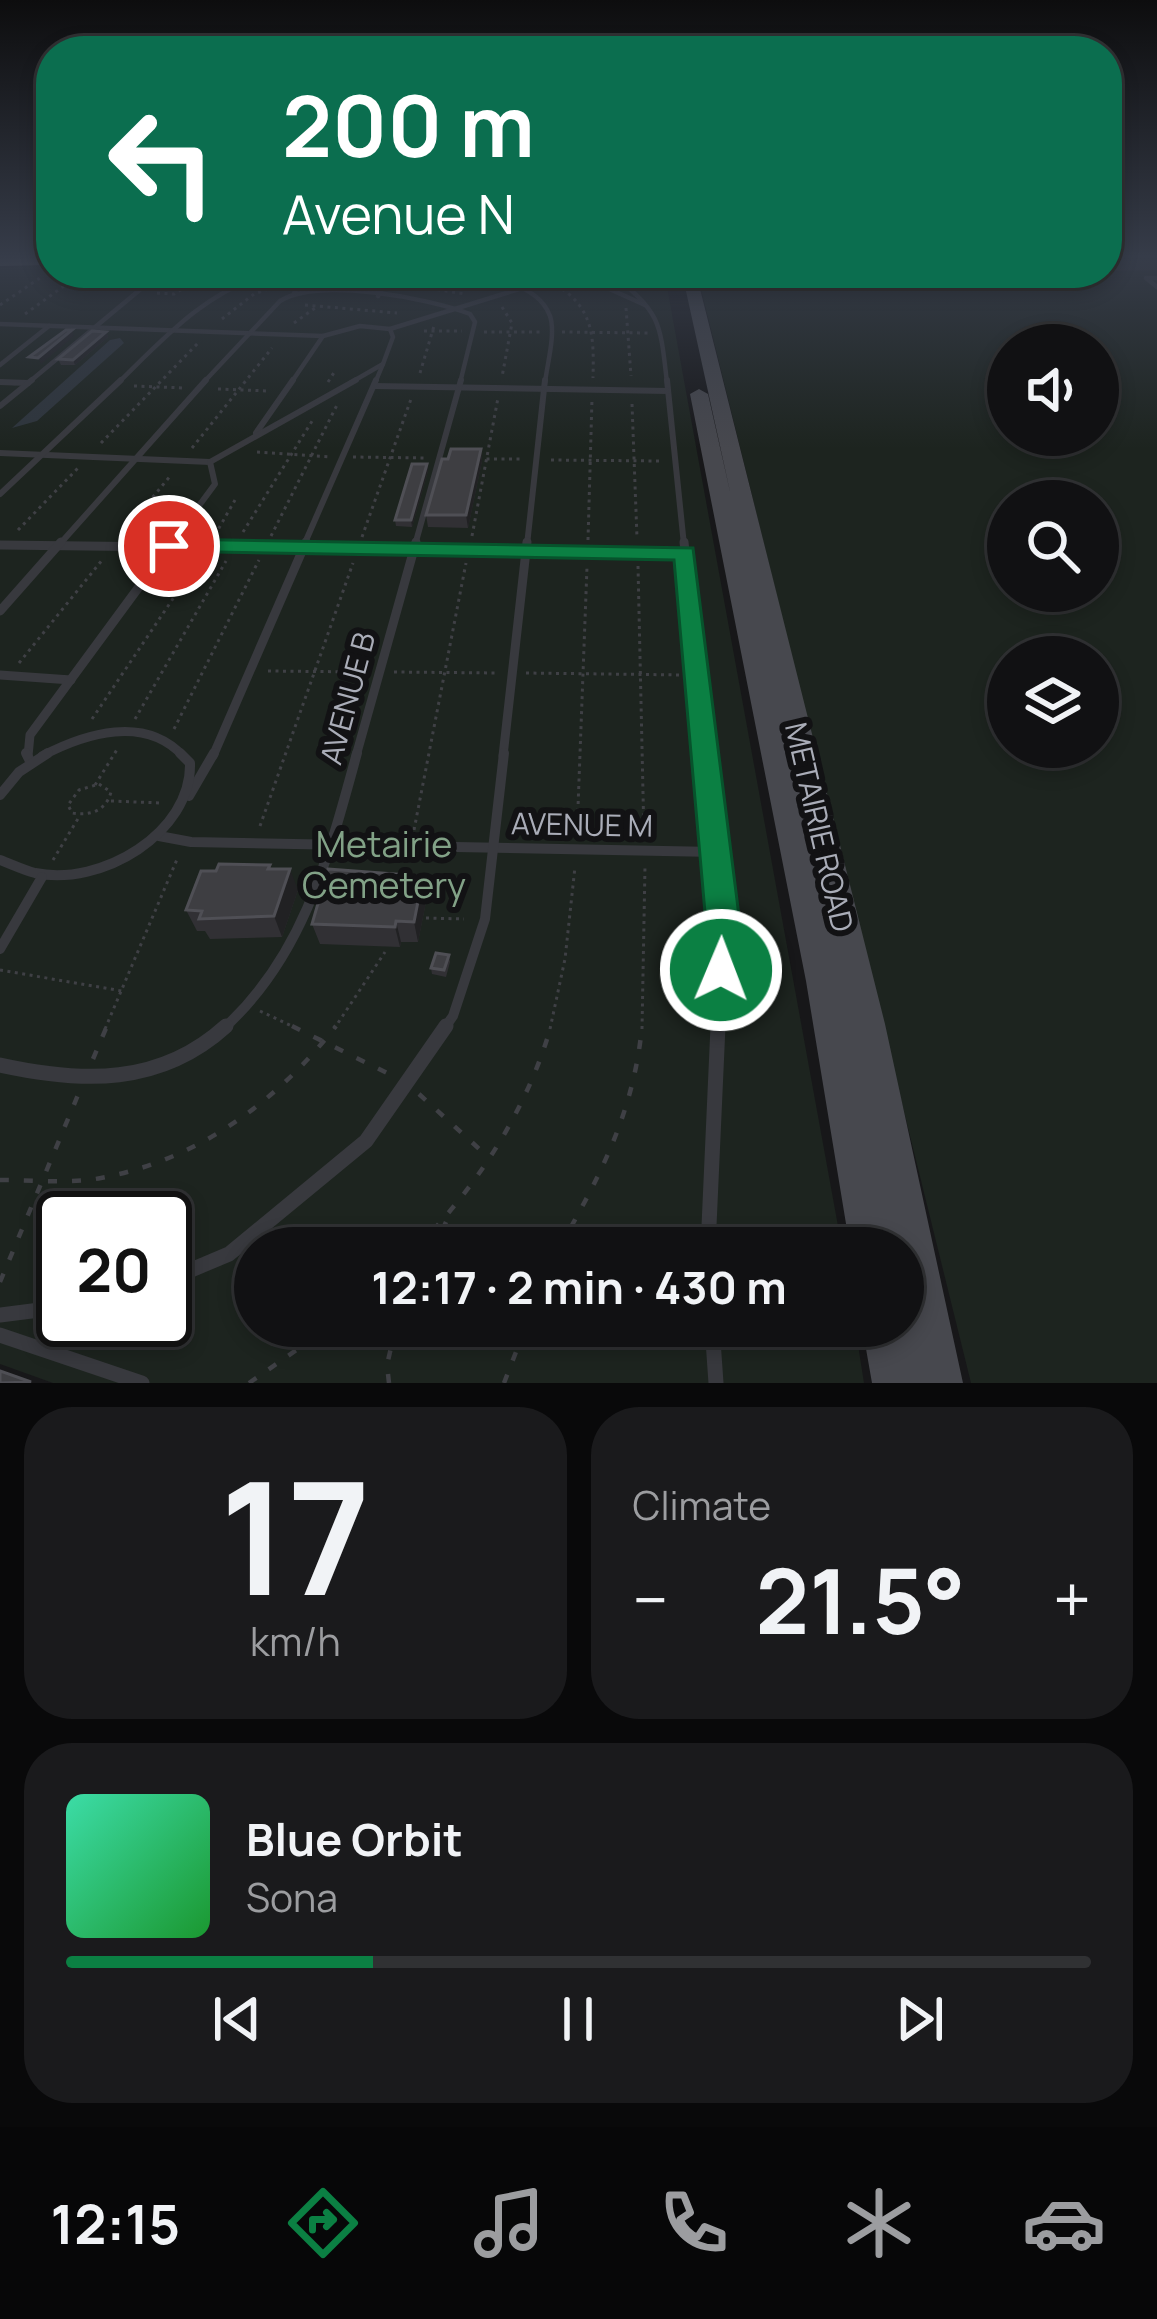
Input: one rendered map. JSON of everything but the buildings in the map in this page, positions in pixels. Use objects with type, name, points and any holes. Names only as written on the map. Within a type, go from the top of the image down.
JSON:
[{"type":"main road","name":"METAIRIE ROAD","points":[[681,321],[824,981],[868,1227]]},
{"type":"main road","name":"METAIRIE ROAD","points":[[699,321],[866,1024],[939,1383]]},
{"type":"main road","points":[[890,1347],[896,1383]]},
{"type":"lane","points":[[0,406],[103,321]]},
{"type":"lane","points":[[0,494],[183,321]]},
{"type":"lane","points":[[0,611],[261,321]]},
{"type":"lane","points":[[0,324],[323,336],[360,326],[391,330],[420,321]]},
{"type":"lane","points":[[471,321],[473,332]]},
{"type":"lane","points":[[192,1270],[229,1255],[367,1141],[453,1016],[485,919],[530,549],[552,332],[549,321]]},
{"type":"lane","points":[[654,321],[661,333],[668,391],[723,924],[709,1227]]},
{"type":"lane","points":[[0,364],[49,326]]},
{"type":"lane","points":[[0,860],[20,873],[42,877],[73,876],[111,866],[159,836],[202,780],[374,386],[391,330]]},
{"type":"lane","name":"AVENUE B","points":[[0,1065],[38,1074],[144,1073],[213,1037],[283,964],[304,927],[332,844],[473,332]]},
{"type":"lane","points":[[0,453],[210,462],[238,451],[256,433],[323,336]]},
{"type":"lane","points":[[256,433],[383,364]]},
{"type":"lane","points":[[0,382],[28,382]]},
{"type":"lane","points":[[374,386],[668,391]]},
{"type":"lane","points":[[32,763],[25,750],[30,735],[215,484],[210,462]]},
{"type":"lane","points":[[0,545],[685,553]]},
{"type":"lane","points":[[4,675],[71,680]]},
{"type":"lane","points":[[0,795],[32,763],[87,737],[128,731],[168,741],[187,758],[191,776],[186,801]]},
{"type":"lane","name":"AVENUE M","points":[[159,836],[191,842],[716,852]]},
{"type":"lane","points":[[0,949],[42,877]]},
{"type":"lane","points":[[0,1315],[36,1310]]},
{"type":"lane","points":[[0,1335],[142,1383]]},
{"type":"lane","points":[[713,1347],[716,1383]]},
{"type":"path","points":[[10,325],[16,321]]},
{"type":"path","points":[[4,675],[297,321]]},
{"type":"path","points":[[254,843],[435,331],[434,324],[424,321]]},
{"type":"path","points":[[592,321],[592,389]]},
{"type":"path","points":[[570,1227],[616,1143],[637,1062],[646,954],[638,551],[627,321]]},
{"type":"path","points":[[391,330],[661,333]]},
{"type":"path","points":[[114,385],[282,392]]},
{"type":"path","points":[[95,785],[109,788],[109,801],[99,811],[80,815],[69,809],[70,799],[95,785],[327,394]]},
{"type":"path","points":[[168,741],[341,397]]},
{"type":"path","points":[[238,451],[288,457],[676,461]]},
{"type":"path","points":[[87,737],[89,724],[235,500]]},
{"type":"path","points":[[248,670],[698,675]]},
{"type":"path","points":[[109,801],[186,801]]},
{"type":"path","points":[[42,877],[80,815]]},
{"type":"path","points":[[426,918],[464,919]]},
{"type":"path","points":[[0,1180],[98,1179],[195,1151],[238,1125],[325,1043],[385,952]]},
{"type":"path","points":[[0,970],[122,991]]},
{"type":"path","points":[[247,1005],[409,1084],[487,1156]]},
{"type":"path","points":[[444,1227],[447,1220]]},
{"type":"path","points":[[249,1383],[301,1347]]},
{"type":"path","points":[[388,1383],[392,1347]]},
{"type":"path","points":[[504,1383],[518,1347]]},
{"type":"green space","name":"Metairie Cemetery","points":[[0,321],[673,321],[838,1227],[234,1227],[234,1347],[858,1347],[864,1383],[53,1383],[0,1364]]},
{"type":"green space","points":[[709,321],[1157,321],[1157,1383],[971,1383]]},
{"type":"shaded area","points":[[120,338],[124,343],[37,421],[12,428],[110,340]]},
{"type":"route","points":[[169,546],[685,553],[723,924],[721,970]]}]
